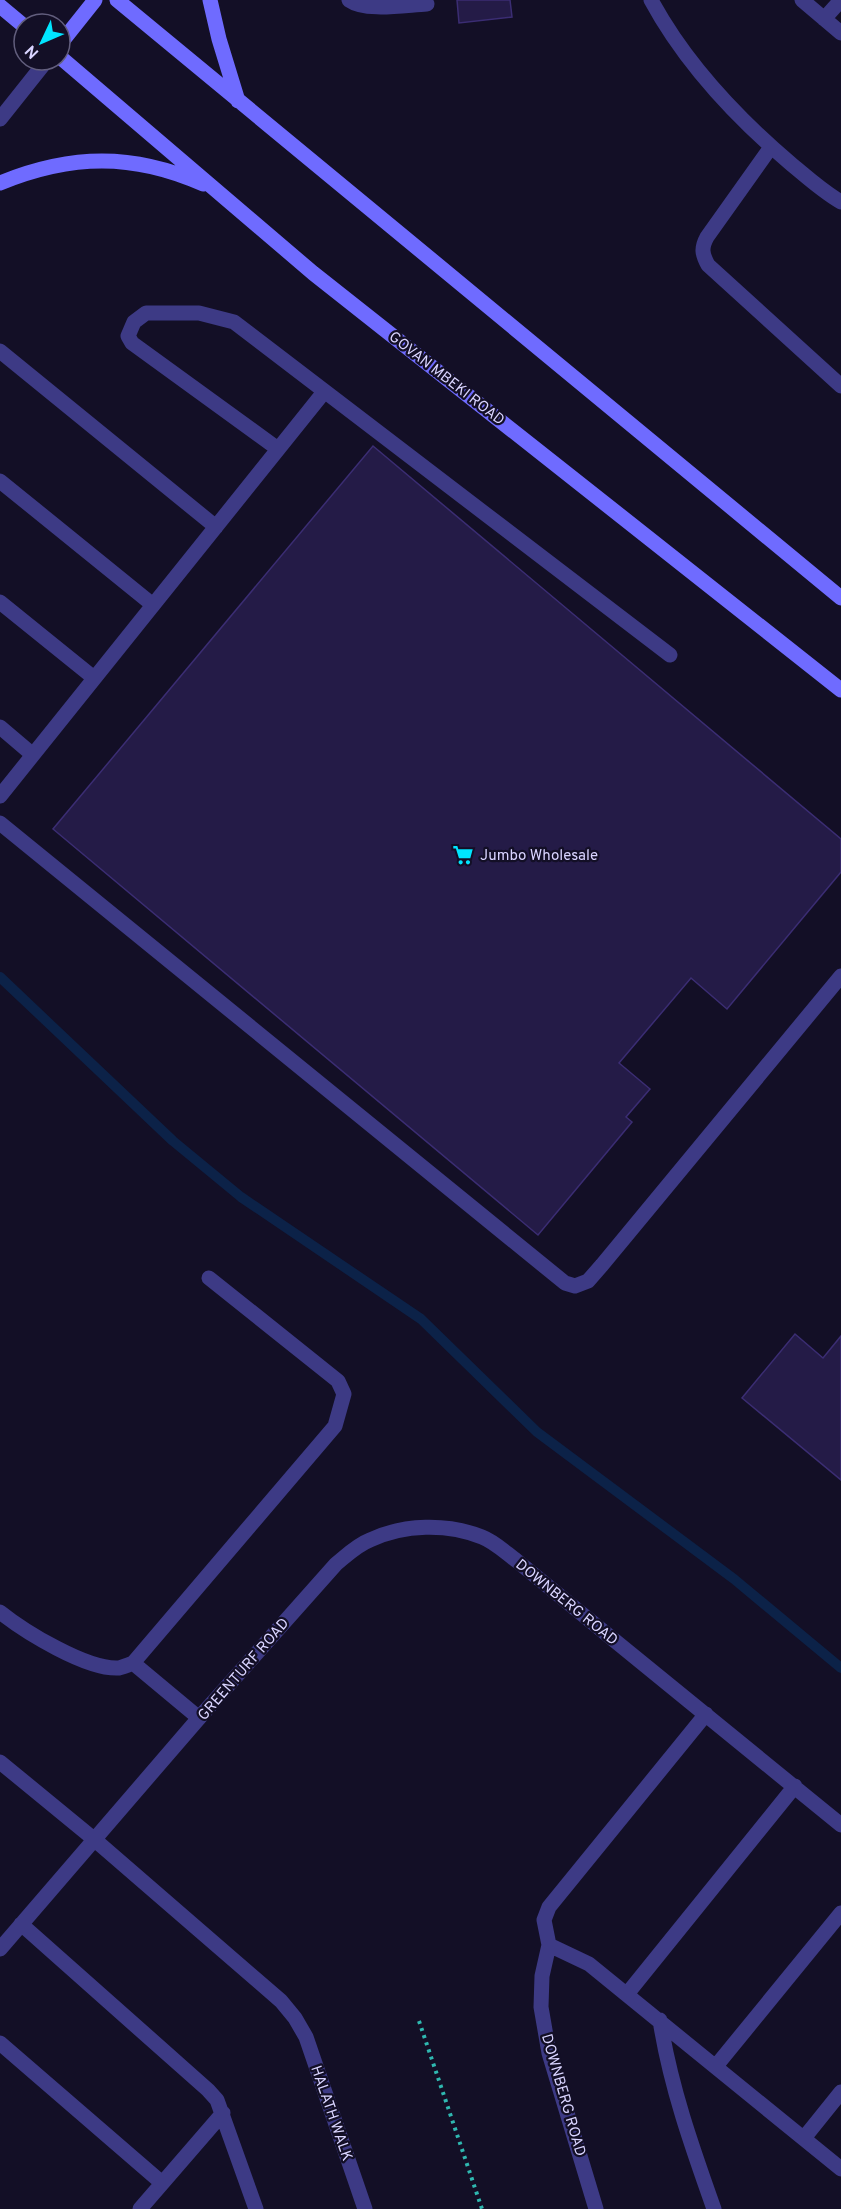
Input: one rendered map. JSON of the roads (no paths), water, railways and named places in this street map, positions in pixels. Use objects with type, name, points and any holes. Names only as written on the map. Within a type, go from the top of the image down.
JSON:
[{"type":"main road","points":[[72,29],[95,0]]},
{"type":"main road","points":[[117,0],[841,598]]},
{"type":"main road","points":[[210,0],[238,101]]},
{"type":"main road","points":[[0,6],[12,16]]},
{"type":"main road","name":"GOVAN MBEKI ROAD","points":[[72,67],[313,273],[841,690]]},
{"type":"main road","points":[[0,183],[29,171],[66,163],[133,162],[175,172],[220,192]]},
{"type":"street","points":[[349,0],[356,5],[369,7],[427,4]]},
{"type":"street","points":[[651,0],[664,25],[693,63],[753,131],[825,193],[841,202]]},
{"type":"street","points":[[802,0],[841,33]]},
{"type":"street","points":[[824,19],[841,0]]},
{"type":"street","points":[[0,119],[37,72]]},
{"type":"street","points":[[771,147],[707,237],[702,254],[708,265],[841,386]]},
{"type":"street","points":[[278,449],[132,343],[128,336],[134,322],[146,313],[199,312],[234,322],[670,656]]},
{"type":"street","points":[[0,351],[216,527]]},
{"type":"street","points":[[0,796],[324,392]]},
{"type":"street","points":[[0,481],[153,605]]},
{"type":"street","points":[[0,602],[94,678]]},
{"type":"street","points":[[0,727],[33,755]]},
{"type":"street","points":[[0,823],[566,1283],[575,1286],[588,1281],[602,1265],[841,976]]},
{"type":"street","points":[[0,1612],[58,1649],[86,1661],[120,1668],[132,1663],[335,1426],[344,1394],[338,1381],[209,1278]]},
{"type":"street","name":"DOWNBERG ROAD","points":[[412,1528],[434,1527],[484,1538],[517,1561],[841,1825]]},
{"type":"street","name":"GREENTURF ROAD","points":[[0,1949],[336,1564],[352,1550],[369,1540],[412,1528]]},
{"type":"street","points":[[132,1663],[200,1718]]},
{"type":"street","name":"DOWNBERG ROAD","points":[[596,2209],[549,2053],[541,2007],[542,1976],[549,1945],[544,1920],[549,1907],[706,1714]]},
{"type":"street","points":[[0,1762],[94,1839]]},
{"type":"street","points":[[627,1994],[795,1786]]},
{"type":"street","name":"HALATH WALK","points":[[94,1839],[281,2001],[295,2018],[306,2037],[365,2209]]},
{"type":"street","points":[[716,2066],[841,1913]]},
{"type":"street","points":[[21,1924],[217,2100],[256,2209]]},
{"type":"street","points":[[549,1945],[589,1964],[841,2169]]},
{"type":"street","points":[[660,2020],[664,2050],[714,2209]]},
{"type":"street","points":[[0,2043],[162,2182]]},
{"type":"street","points":[[804,2138],[841,2092]]},
{"type":"street","points":[[141,2209],[223,2113]]},
{"type":"waterway","points":[[0,977],[173,1141],[241,1197],[421,1319],[537,1432],[734,1579],[841,1668]]},
{"type":"place","name":"Jumbo Wholesale","points":[[463,855]]}]
